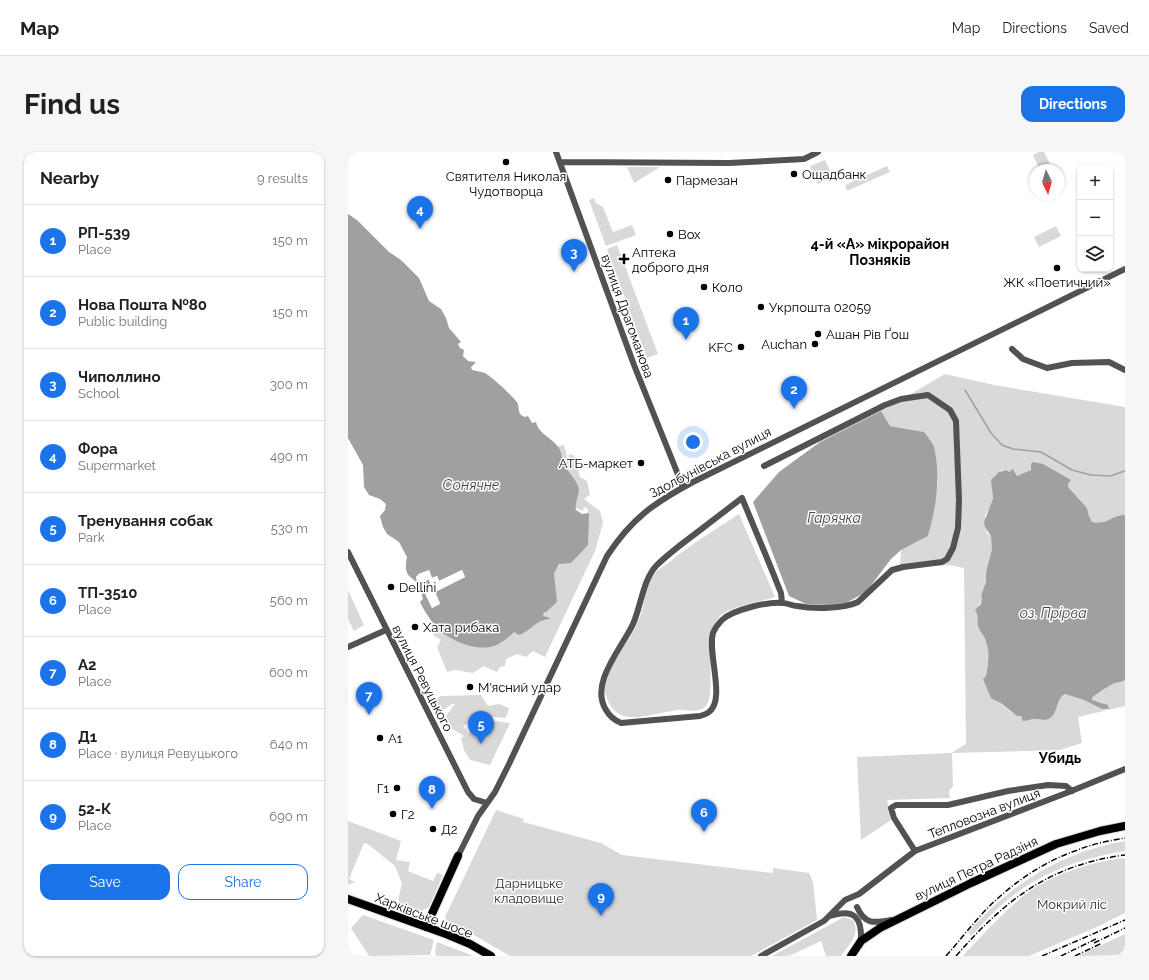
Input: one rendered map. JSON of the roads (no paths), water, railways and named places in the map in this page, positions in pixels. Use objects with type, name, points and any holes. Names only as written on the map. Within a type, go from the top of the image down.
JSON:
[{"type":"main road","name":"вулиця Петра Радзіня","points":[[851,956],[861,941],[873,932],[895,920],[1056,844],[1094,832],[1125,826]]},
{"type":"main road","name":"Здолбунівська вулиця","points":[[426,927],[458,856]]},
{"type":"main road","name":"Харківське шосе","points":[[348,899],[454,938],[490,956]]},
{"type":"street","name":"вулиця Драгоманова","points":[[556,152],[635,368],[683,487]]},
{"type":"street","points":[[560,162],[729,163],[804,159],[818,152]]},
{"type":"street","name":"Здолбунівська вулиця","points":[[458,856],[478,816],[495,792],[509,764],[607,556],[618,540],[639,517],[660,500],[683,487],[1125,269]]},
{"type":"street","points":[[1012,349],[1023,359],[1047,368],[1072,363],[1109,362],[1125,370]]},
{"type":"street","points":[[764,466],[885,405],[901,399],[928,395],[950,410],[956,421],[959,500],[958,528],[953,548],[947,558],[942,562],[903,567],[892,570],[858,602],[852,605],[832,607],[798,606],[782,602],[745,608],[729,615],[716,626],[713,633],[712,642],[716,694],[714,706],[709,712],[700,716],[621,723],[615,721],[609,716],[602,700],[604,677],[611,660],[625,640],[633,624],[649,575],[656,566],[674,550],[742,498],[769,563],[782,602]]},
{"type":"street","name":"вулиця Ревуцького","points":[[348,553],[468,792],[474,799],[487,803]]},
{"type":"street","points":[[348,647],[386,630]]},
{"type":"street","name":"Тепловозна вулиця","points":[[762,956],[818,926],[830,917],[845,901],[860,894],[915,851],[1072,791],[1125,769]]},
{"type":"street","points":[[915,851],[894,818],[891,808],[896,805],[948,805],[1008,791],[1048,785],[1066,786],[1072,791]]},
{"type":"street","points":[[849,914],[855,911],[860,894]]},
{"type":"street","points":[[861,941],[861,925],[857,919],[843,909],[845,901],[854,900],[861,915],[870,922],[895,920]]},
{"type":"street","name":"Тепловозна вулиця","points":[[830,917],[843,913],[849,914]]},
{"type":"water","name":"Сонячне","points":[[348,214],[357,220],[389,252],[401,260],[419,278],[429,301],[441,309],[449,328],[461,342],[458,344],[460,348],[464,350],[463,356],[468,361],[476,362],[471,367],[472,370],[485,373],[492,378],[516,401],[521,415],[525,417],[528,416],[532,423],[536,422],[540,430],[554,442],[560,450],[564,465],[577,483],[579,492],[576,510],[582,514],[589,513],[588,545],[571,563],[559,564],[554,573],[557,602],[546,612],[544,612],[543,616],[550,619],[537,623],[519,635],[514,632],[494,646],[481,648],[461,643],[440,631],[424,611],[420,602],[423,599],[421,590],[416,581],[408,574],[406,570],[407,557],[399,542],[387,534],[383,527],[380,516],[385,510],[386,504],[380,499],[369,495],[364,487],[363,465],[348,438]],"holes":[[[429,570],[432,578],[437,576],[439,581],[462,570],[465,577],[435,592],[440,603],[432,608],[423,589],[431,585],[429,580],[418,584],[416,577]]]},
{"type":"water","name":"Гарячка","points":[[881,411],[890,426],[924,432],[934,447],[937,470],[937,492],[928,536],[901,550],[891,559],[866,592],[846,603],[826,605],[806,604],[789,596],[753,502],[779,472],[820,442]]},
{"type":"water","name":"оз. Прірва","points":[[1033,462],[1043,464],[1071,480],[1068,487],[1087,508],[1092,522],[1098,523],[1120,515],[1125,515],[1125,680],[1113,684],[1092,698],[1092,700],[1108,705],[1109,709],[1102,709],[1084,700],[1065,694],[1060,699],[1053,716],[1045,720],[1036,719],[1023,721],[1021,716],[1017,716],[1002,704],[991,698],[983,679],[986,676],[988,649],[985,639],[980,631],[975,610],[981,604],[982,593],[986,582],[986,572],[992,549],[991,536],[985,527],[984,522],[993,499],[991,480],[999,472],[1006,470],[1009,472],[1013,469],[1017,476],[1031,470],[1031,464]]},
{"type":"waterway","points":[[965,390],[991,433],[1002,445],[1013,449],[1041,452],[1072,470],[1091,475],[1110,476],[1125,471]]},
{"type":"railway","points":[[946,956],[990,906],[1014,884],[1033,871],[1064,855],[1100,843],[1125,838]]},
{"type":"railway","points":[[956,956],[992,918],[1030,888],[1073,867],[1125,855]]},
{"type":"railway","points":[[1042,956],[1125,920]]},
{"type":"railway","points":[[1094,943],[1125,928]]},
{"type":"railway","points":[[1061,956],[1098,938]]},
{"type":"railway","points":[[1075,956],[1102,943]]},
{"type":"place","name":"Святителя Николая Чудотворца","points":[[506,162]]},
{"type":"place","name":"Ощадбанк","points":[[794,174]]},
{"type":"place","name":"Пармезан","points":[[668,180]]},
{"type":"place","name":"Фора","points":[[420,229]]},
{"type":"place","name":"Box","points":[[670,234]]},
{"type":"place","name":"Аптека доброго дня","points":[[624,259]]},
{"type":"place","name":"ЖК «Поетичний»","points":[[1057,268]]},
{"type":"place","name":"Чиполлино","points":[[574,272]]},
{"type":"place","name":"Коло","points":[[704,287]]},
{"type":"place","name":"Укрпошта 02059","points":[[761,307]]},
{"type":"place","name":"Ашан Рів Ґош","points":[[818,334]]},
{"type":"place","name":"РП-539","points":[[686,340]]},
{"type":"place","name":"Auchan","points":[[815,344]]},
{"type":"place","name":"KFC","points":[[741,347]]},
{"type":"place","name":"Нова Пошта №80","points":[[794,409]]},
{"type":"place","name":"АТБ-маркет","points":[[641,463]]},
{"type":"place","name":"Dellini","points":[[391,587]]},
{"type":"place","name":"Хата рибака","points":[[415,627]]},
{"type":"place","name":"М'ясний удар","points":[[470,687]]},
{"type":"place","name":"А2","points":[[369,715]]},
{"type":"place","name":"А1","points":[[380,738]]},
{"type":"place","name":"Тренування собак","points":[[481,744]]},
{"type":"place","name":"Г1","points":[[397,788]]},
{"type":"place","name":"Д1","points":[[432,809]]},
{"type":"place","name":"Г2","points":[[393,814]]},
{"type":"place","name":"Д2","points":[[433,829]]},
{"type":"place","name":"ТП-3510","points":[[704,832]]},
{"type":"place","name":"52-К","points":[[601,916]]},
{"type":"district","name":"4-й «А» мікрорайон Позняків","points":[[880,252]]},
{"type":"district","name":"Убидь","points":[[1060,758]]},
{"type":"park label","name":"Дарницьке кладовище","points":[[529,890]]},
{"type":"park label","name":"Мокрий ліс","points":[[1072,904]]}]
